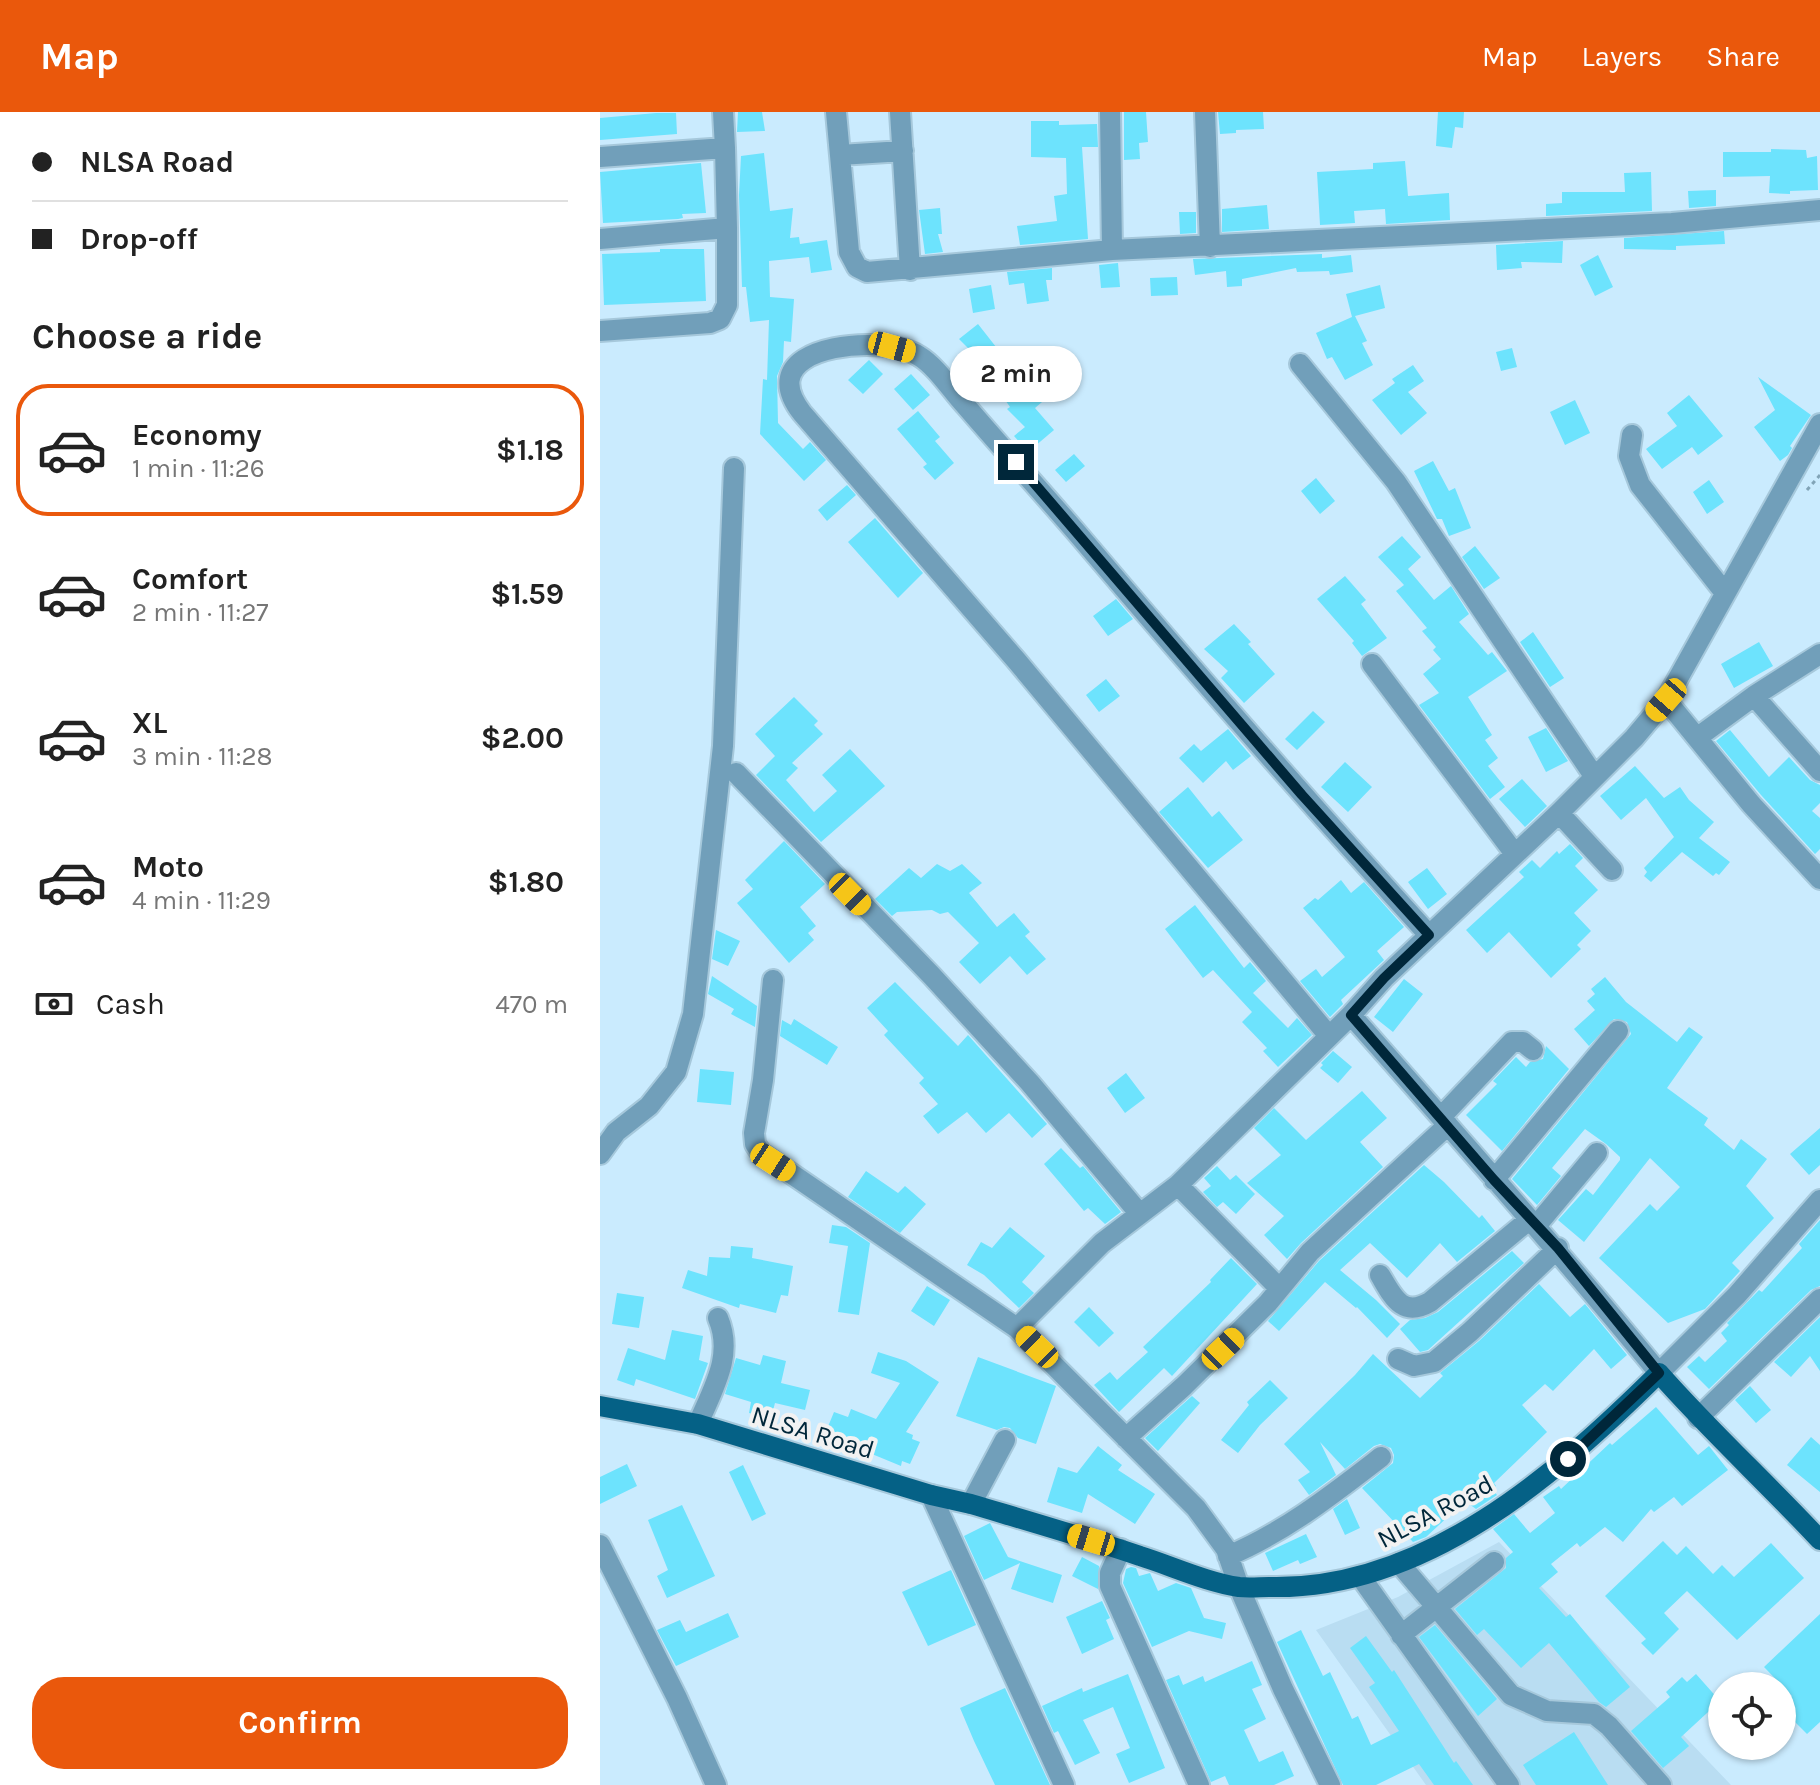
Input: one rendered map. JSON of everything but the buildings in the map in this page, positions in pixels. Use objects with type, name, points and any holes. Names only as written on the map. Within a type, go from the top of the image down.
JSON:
[{"type":"main road","points":[[1659,1373],[1698,1418],[1752,1468],[1820,1540]]},
{"type":"main road","name":"NLSA Road","points":[[600,1406],[698,1424],[1239,1587],[1315,1586],[1399,1563],[1477,1523],[1529,1489],[1596,1433],[1659,1373]]},
{"type":"street","points":[[600,331],[710,323],[720,319],[727,305],[723,112]]},
{"type":"street","points":[[836,112],[849,252],[857,267],[867,272],[1112,250],[1672,223],[1820,210]]},
{"type":"street","points":[[900,112],[910,270]]},
{"type":"street","points":[[1110,112],[1112,250]]},
{"type":"street","points":[[1205,112],[1210,247]]},
{"type":"street","points":[[600,157],[725,148]]},
{"type":"street","points":[[840,155],[903,151]]},
{"type":"street","points":[[600,239],[727,228]]},
{"type":"street","points":[[1329,1036],[1016,660],[802,413],[794,402],[790,383],[791,373],[797,364],[817,352],[866,345],[892,347],[921,357],[1037,486],[1302,795],[1429,935]]},
{"type":"street","points":[[1300,364],[1396,482],[1594,776]]},
{"type":"street","points":[[1017,1328],[1102,1243],[1178,1185],[1351,1015],[1384,978],[1634,738],[1666,700],[1820,424]]},
{"type":"street","points":[[1632,435],[1629,456],[1640,485],[1725,593]]},
{"type":"street","points":[[600,1154],[616,1132],[649,1106],[676,1072],[693,1014],[723,746],[734,468]]},
{"type":"street","points":[[1698,737],[1820,654]]},
{"type":"street","points":[[1372,664],[1515,854]]},
{"type":"street","points":[[1754,696],[1820,771]]},
{"type":"street","points":[[1666,700],[1751,804],[1820,879]]},
{"type":"street","points":[[736,773],[962,1008],[1030,1083],[1139,1213]]},
{"type":"street","points":[[1559,813],[1612,870]]},
{"type":"street","points":[[773,980],[754,1133],[755,1144],[761,1153],[1017,1328],[1196,1508],[1223,1542],[1283,1689],[1330,1785]]},
{"type":"street","points":[[1351,1015],[1494,1180],[1558,1248],[1659,1373],[1737,1295],[1820,1200]]},
{"type":"street","points":[[1494,1180],[1618,1031]]},
{"type":"street","points":[[1126,1438],[1242,1330],[1310,1252],[1445,1121],[1512,1042],[1523,1042],[1533,1050]]},
{"type":"street","points":[[1380,1275],[1393,1297],[1403,1306],[1420,1308],[1533,1222],[1597,1153]]},
{"type":"street","points":[[1178,1185],[1279,1288]]},
{"type":"street","points":[[1398,1359],[1414,1366],[1434,1362],[1558,1248]]},
{"type":"street","points":[[1698,1418],[1820,1299]]},
{"type":"street","points":[[698,1424],[724,1357],[725,1339],[718,1318]]},
{"type":"street","points":[[971,1504],[1005,1440]]},
{"type":"street","points":[[1228,1556],[1285,1527],[1381,1457]]},
{"type":"street","points":[[931,1495],[1064,1785]]},
{"type":"street","points":[[600,1545],[677,1698],[716,1785]]},
{"type":"street","points":[[1121,1549],[1110,1573],[1110,1586],[1199,1785]]},
{"type":"street","points":[[1401,1635],[1494,1562]]},
{"type":"street","points":[[1399,1563],[1511,1695],[1547,1711],[1594,1714],[1609,1726],[1661,1785]]},
{"type":"street","points":[[1360,1576],[1509,1785]]},
{"type":"shaded area","points":[[1499,1542],[1731,1785],[1426,1785],[1316,1630],[1398,1597]]},
{"type":"route","points":[[1016,462],[1302,795],[1429,935],[1351,1015],[1494,1180],[1558,1248],[1659,1373],[1568,1459]]}]
